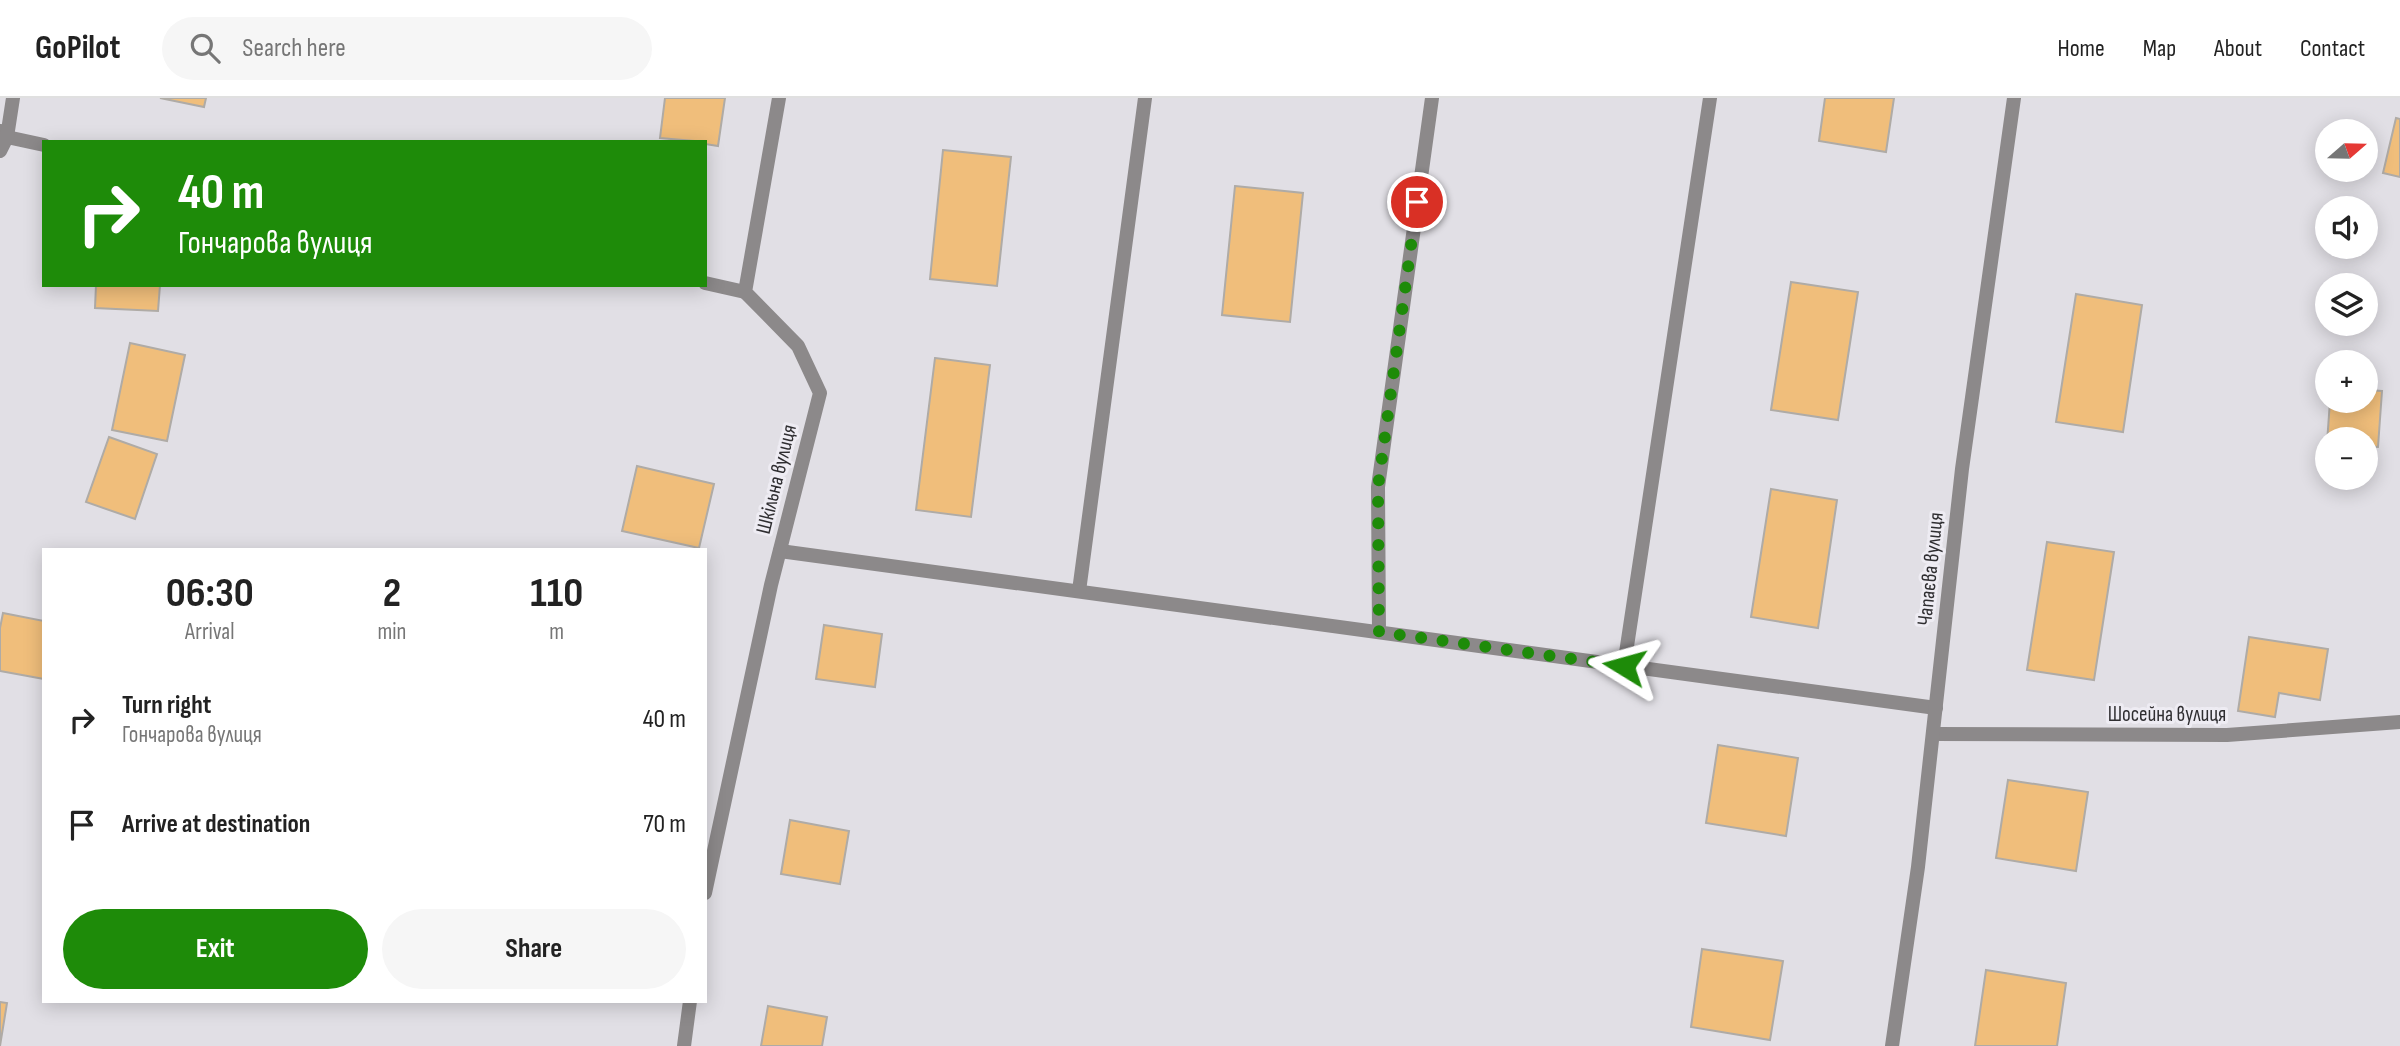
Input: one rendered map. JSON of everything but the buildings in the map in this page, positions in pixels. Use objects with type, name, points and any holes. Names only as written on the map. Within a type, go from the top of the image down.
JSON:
[{"type":"street","points":[[0,151],[13,98]]},
{"type":"street","points":[[707,283],[745,292],[779,98]]},
{"type":"street","points":[[1079,591],[1145,98]]},
{"type":"street","points":[[1379,632],[1378,487],[1432,98]]},
{"type":"street","points":[[1624,666],[1710,98]]},
{"type":"street","name":"Чапаєва вулиця","points":[[1892,1046],[1919,867],[1962,469],[2014,98]]},
{"type":"street","points":[[4,134],[42,144]]},
{"type":"street","name":"Шкільна вулиця","points":[[707,884],[780,551],[820,393],[798,346],[745,292]]},
{"type":"street","points":[[780,551],[1936,709]]},
{"type":"street","name":"Шосейна вулиця","points":[[1933,734],[2227,735],[2400,722]]},
{"type":"street","points":[[684,1046],[690,1003]]},
{"type":"route","points":[[1417,202],[1378,487],[1379,632],[1624,666]]}]
